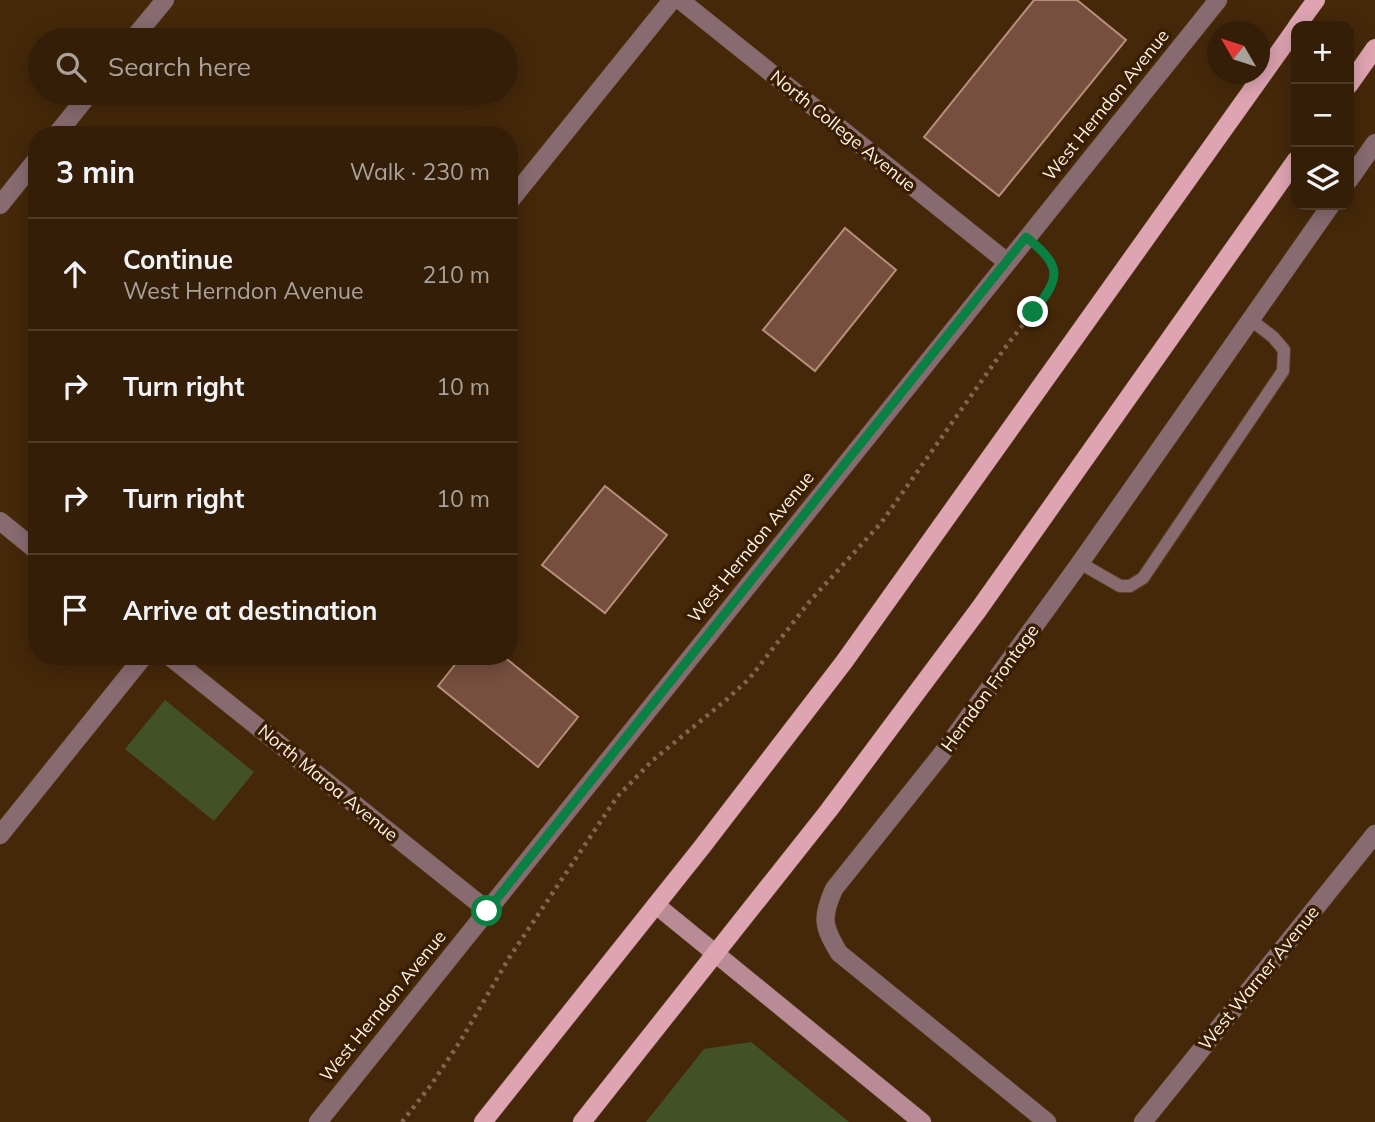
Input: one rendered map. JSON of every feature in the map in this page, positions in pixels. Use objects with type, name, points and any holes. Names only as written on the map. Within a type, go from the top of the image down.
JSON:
[{"type":"main road","points":[[1301,21],[1316,0]]},
{"type":"main road","points":[[483,1122],[656,905],[844,662],[1291,35]]},
{"type":"main road","points":[[1350,84],[1375,48]]},
{"type":"main road","points":[[582,1122],[829,810],[979,609],[1291,167]]},
{"type":"main road","points":[[656,905],[922,1122]]},
{"type":"street","points":[[142,28],[164,0]]},
{"type":"street","points":[[518,191],[672,0]]},
{"type":"street","name":"North College Avenue","points":[[680,0],[1007,262]]},
{"type":"street","name":"West Herndon Avenue","points":[[318,1122],[1218,0]]},
{"type":"street","points":[[63,126],[80,105]]},
{"type":"street","points":[[1354,173],[1375,143]]},
{"type":"street","points":[[0,205],[28,170]]},
{"type":"street","name":"Herndon Frontage","points":[[1047,1122],[839,953],[824,924],[825,913],[834,889],[941,755],[1080,563],[1328,210]]},
{"type":"street","points":[[0,521],[28,544]]},
{"type":"street","points":[[0,835],[137,665]]},
{"type":"street","name":"North Maroa Avenue","points":[[180,665],[487,911]]},
{"type":"street","name":"West Warner Avenue","points":[[1143,1122],[1375,834]]},
{"type":"lane","points":[[1080,563],[1120,586],[1130,586],[1143,578],[1283,371],[1284,350],[1273,337],[1251,320]]},
{"type":"path","points":[[402,1122],[453,1052],[509,958],[617,797],[652,761],[749,679],[810,601],[881,523],[1007,345],[1052,288],[1055,270],[1046,253],[1026,237]]},
{"type":"green space","points":[[165,700],[254,772],[214,821],[125,749]]},
{"type":"green space","points":[[751,1042],[849,1122],[646,1122],[704,1049]]},
{"type":"building","points":[[1034,0],[1077,0],[1126,40],[999,196],[924,137]]},
{"type":"building","points":[[845,228],[896,270],[815,371],[763,330]]},
{"type":"building","points":[[605,486],[667,535],[605,613],[542,565]]},
{"type":"building","points":[[455,665],[514,665],[578,717],[538,767],[438,686]]},
{"type":"route","points":[[487,911],[1026,237],[1046,253],[1055,270],[1052,288],[1033,312]]}]
